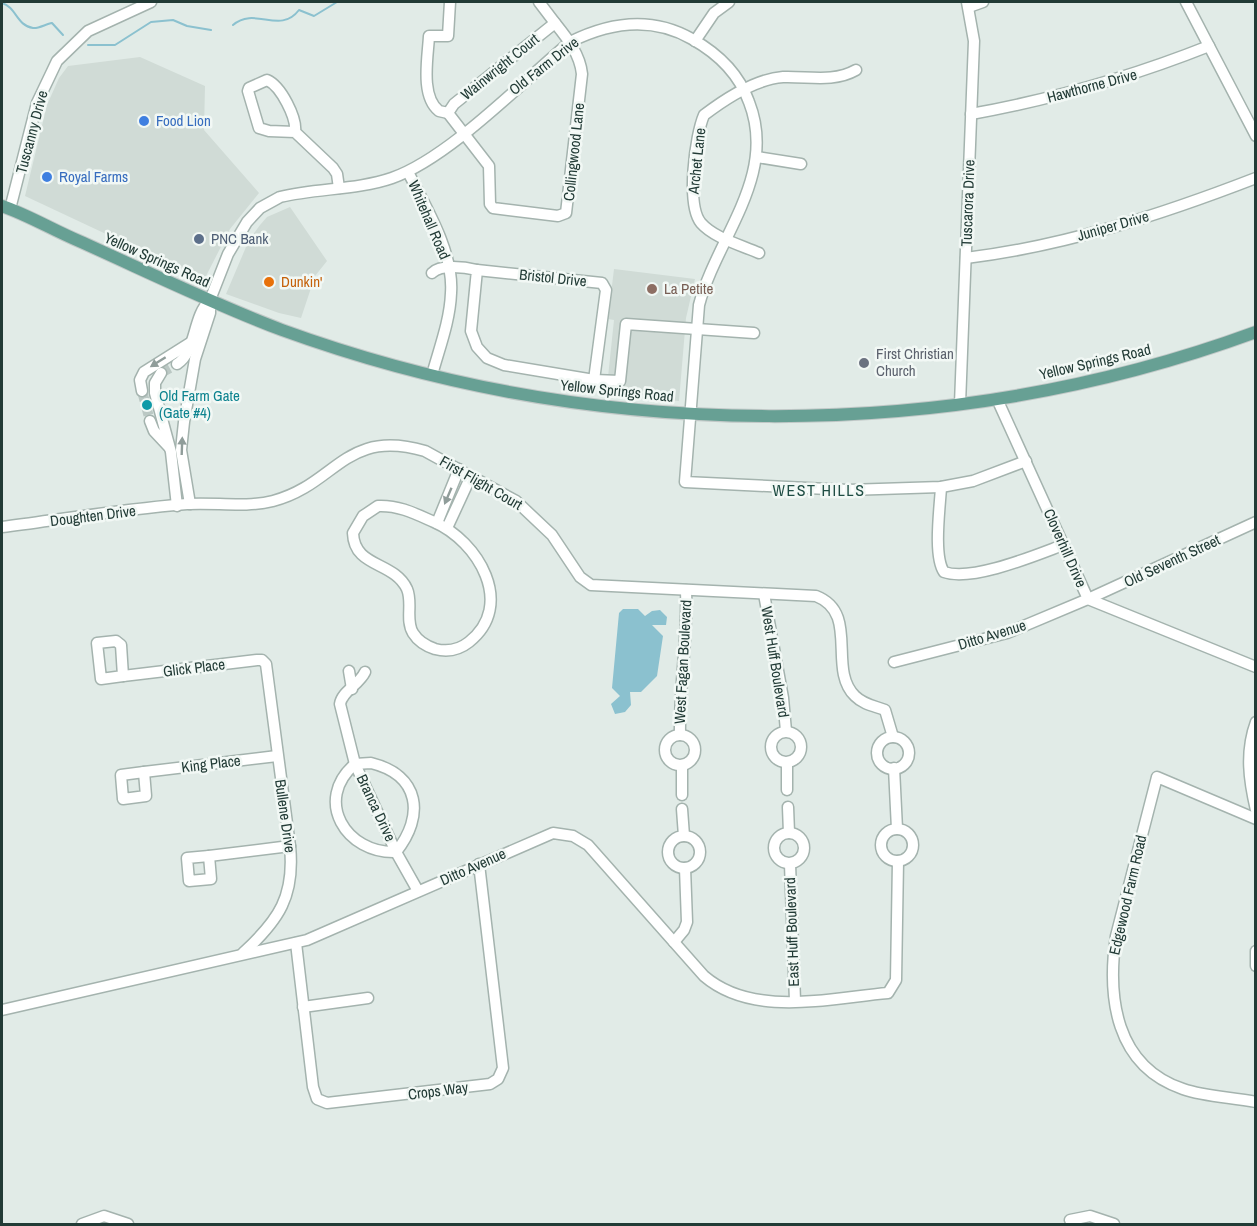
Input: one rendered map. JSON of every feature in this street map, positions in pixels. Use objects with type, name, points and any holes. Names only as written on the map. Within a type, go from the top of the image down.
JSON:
[{"type":"main road","name":"Yellow Springs Road","points":[[6,207],[210,300],[297,334],[432,375],[560,400],[691,414],[826,415],[997,399],[1135,370],[1256,332]]},
{"type":"street","name":"Tuscanny Drive","points":[[6,207],[37,103],[57,61],[88,31],[151,2]]},
{"type":"street","name":"Wainwright Court","points":[[450,2],[448,36],[429,36],[428,64],[431,101],[439,111],[448,113],[464,132]]},
{"type":"street","points":[[539,2],[570,42]]},
{"type":"street","points":[[695,41],[714,13],[729,2]]},
{"type":"street","points":[[968,4],[983,2]]},
{"type":"street","points":[[1185,2],[1256,136]]},
{"type":"street","name":"Tuscarora Drive","points":[[960,404],[974,41],[968,4]]},
{"type":"street","name":"Wainwright Court","points":[[448,113],[454,104],[555,23]]},
{"type":"street","name":"Old Farm Drive","points":[[210,300],[228,254],[253,214],[280,197],[379,182],[408,172],[464,132],[570,42],[590,32],[636,23],[676,30],[722,60],[745,91],[755,122],[757,157],[748,190],[702,292],[696,329],[686,482],[848,490],[941,487]]},
{"type":"street","name":"Collingwood Lane","points":[[464,132],[489,166],[490,204],[493,208],[558,216],[566,213],[582,74],[570,42]]},
{"type":"street","name":"Hawthorne Drive","points":[[971,114],[1057,97],[1118,80],[1209,46]]},
{"type":"street","name":"Archet Lane","points":[[759,253],[708,229],[697,217],[693,206],[701,122],[704,115],[745,91],[774,79],[842,78],[856,70]]},
{"type":"street","points":[[295,132],[294,117],[273,83],[267,80],[249,88],[259,128],[269,131],[295,132],[333,168],[339,188]]},
{"type":"street","points":[[757,157],[801,164]]},
{"type":"street","name":"Whitehall Road","points":[[408,172],[437,235],[449,269],[450,306],[432,375]]},
{"type":"street","name":"Juniper Drive","points":[[966,258],[1058,241],[1129,222],[1256,177]]},
{"type":"street","name":"Bristol Drive","points":[[430,274],[435,270],[466,267],[602,283],[606,290],[594,380]]},
{"type":"street","points":[[477,270],[471,331],[477,347],[495,363],[594,380],[620,381],[626,324],[754,333]]},
{"type":"street","points":[[177,364],[183,360],[201,309],[210,300]]},
{"type":"street","points":[[184,505],[181,450],[184,422],[195,359],[210,313],[210,300]]},
{"type":"street","points":[[142,391],[140,380],[144,372],[190,343]]},
{"type":"street","points":[[161,373],[155,382],[155,393],[184,505]]},
{"type":"street","name":"Cloverhill Drive","points":[[997,399],[1088,599],[1256,667]]},
{"type":"street","points":[[150,421],[154,431],[169,447]]},
{"type":"street","name":"First Flight Court","points":[[184,505],[254,505],[274,501],[308,487],[349,456],[375,447],[414,448],[459,469],[516,501],[541,523],[586,582],[606,587],[816,596],[830,604],[841,624],[844,676],[851,691],[864,703],[885,710],[893,737]]},
{"type":"street","points":[[1026,461],[973,481],[941,487],[940,567],[944,572],[969,572],[1005,567],[1063,545]]},
{"type":"street","points":[[442,525],[459,469]]},
{"type":"street","points":[[442,525],[471,476]]},
{"type":"street","name":"Doughten Drive","points":[[2,527],[184,505]]},
{"type":"street","points":[[378,506],[403,509],[442,525],[468,544],[485,568],[490,586],[487,621],[478,635],[466,645],[443,651],[421,642],[414,635],[407,590],[393,572],[365,560],[355,545],[352,533],[363,516],[378,506]]},
{"type":"street","name":"Old Seventh Street","points":[[1088,599],[1256,522]]},
{"type":"street","name":"West Fagan Boulevard","points":[[680,735],[679,706],[687,615],[686,590]]},
{"type":"street","name":"West Huff Boulevard","points":[[764,594],[783,698],[786,731]]},
{"type":"street","name":"Ditto Avenue","points":[[894,662],[1006,633],[1088,599]]},
{"type":"street","name":"Glick Place","points":[[123,676],[264,661]]},
{"type":"street","name":"Bullene Drive","points":[[242,954],[264,934],[286,899],[291,874],[290,846],[264,661]]},
{"type":"street","points":[[349,671],[352,689]]},
{"type":"street","name":"Branca Drive","points":[[365,672],[352,689],[341,698],[340,704],[355,764],[396,852],[418,891]]},
{"type":"street","points":[[1256,722],[1248,770],[1256,810]]},
{"type":"street","name":"West Huff Boulevard","points":[[786,731],[793,733],[801,746],[800,754],[787,763],[775,759],[770,747],[774,736],[786,731]]},
{"type":"street","points":[[680,735],[693,742],[695,749],[694,757],[682,766],[670,762],[665,751],[669,740],[680,735]]},
{"type":"street","points":[[893,737],[904,741],[909,752],[905,764],[894,768],[882,764],[878,753],[882,742],[893,737]]},
{"type":"street","name":"King Place","points":[[144,772],[278,756]]},
{"type":"street","name":"West Huff Boulevard","points":[[787,763],[787,790]]},
{"type":"street","name":"Branca Drive","points":[[355,764],[384,766],[396,772],[412,794],[415,806],[414,825],[396,852],[383,852],[362,846],[349,835],[339,818],[337,793],[348,770],[355,764]]},
{"type":"street","points":[[682,766],[682,795]]},
{"type":"street","points":[[894,768],[897,829]]},
{"type":"street","name":"Edgewood Farm Road","points":[[1256,819],[1157,777],[1112,959],[1117,1019],[1122,1037],[1146,1066],[1181,1089],[1256,1102]]},
{"type":"street","name":"East Huff Boulevard","points":[[788,807],[789,832]]},
{"type":"street","points":[[682,809],[684,836]]},
{"type":"street","points":[[897,829],[908,834],[913,845],[908,856],[897,861],[886,856],[882,845],[886,834],[897,829]]},
{"type":"street","name":"East Huff Boulevard","points":[[789,832],[800,837],[804,848],[800,859],[790,864],[776,856],[773,846],[779,836],[789,832]]},
{"type":"street","name":"Ditto Avenue","points":[[2,1010],[296,943],[325,934],[553,833],[573,836],[588,845],[705,976],[727,992],[753,1001],[795,1001],[888,993],[892,990],[896,980],[897,861]]},
{"type":"street","points":[[684,836],[698,844],[700,852],[692,866],[685,868],[676,866],[670,861],[668,852],[670,844],[676,838],[684,836]]},
{"type":"street","points":[[209,856],[290,846]]},
{"type":"street","name":"Crops Way","points":[[296,943],[313,1087],[317,1099],[322,1102],[413,1095],[495,1081],[501,1074],[502,1062],[479,864]]},
{"type":"street","name":"East Huff Boulevard","points":[[790,864],[795,1001]]},
{"type":"street","points":[[674,942],[684,930],[687,922],[685,868]]},
{"type":"street","points":[[264,934],[273,948]]},
{"type":"street","points":[[1256,951],[1256,966]]},
{"type":"street","points":[[303,1007],[368,998]]},
{"type":"street","points":[[82,1224],[104,1216],[128,1224]]},
{"type":"street","points":[[1070,1220],[1090,1216],[1114,1224]]},
{"type":"shaded area","points":[[140,57],[205,86],[204,130],[259,193],[230,229],[204,280],[25,196],[47,105],[59,78],[68,66]]},
{"type":"shaded area","points":[[290,207],[327,261],[315,276],[301,318],[279,313],[226,294],[249,240],[260,225],[267,217]]},
{"type":"shaded area","points":[[614,269],[695,279],[686,318],[679,401],[606,396],[614,320],[608,319]]},
{"type":"water","points":[[623,609],[638,609],[645,616],[652,611],[660,610],[667,617],[666,625],[652,625],[663,636],[657,676],[641,692],[630,692],[631,705],[625,712],[615,714],[611,704],[620,696],[612,688],[619,613]]},
{"type":"waterway","points":[[233,25],[250,18],[284,20],[292,17],[299,10],[314,16],[337,2]]},
{"type":"waterway","points":[[2,3],[7,5],[28,27],[35,28],[52,23],[63,35]]},
{"type":"waterway","points":[[88,45],[115,45],[151,22],[173,20],[187,26],[211,30]]},
{"type":"tunnel","points":[[161,373],[177,364]]},
{"type":"tunnel","points":[[142,391],[150,421]]},
{"type":"place","name":"Food Lion","points":[[144,121]]},
{"type":"place","name":"Royal Farms","points":[[47,177]]},
{"type":"place","name":"PNC Bank","points":[[199,239]]},
{"type":"place","name":"Dunkin'","points":[[269,282]]},
{"type":"place","name":"La Petite","points":[[652,289]]},
{"type":"place","name":"First Christian Church","points":[[864,363]]},
{"type":"place","name":"Old Farm Gate (Gate #4)","points":[[147,405]]},
{"type":"district","name":"WEST HILLS","points":[[819,490]]}]
